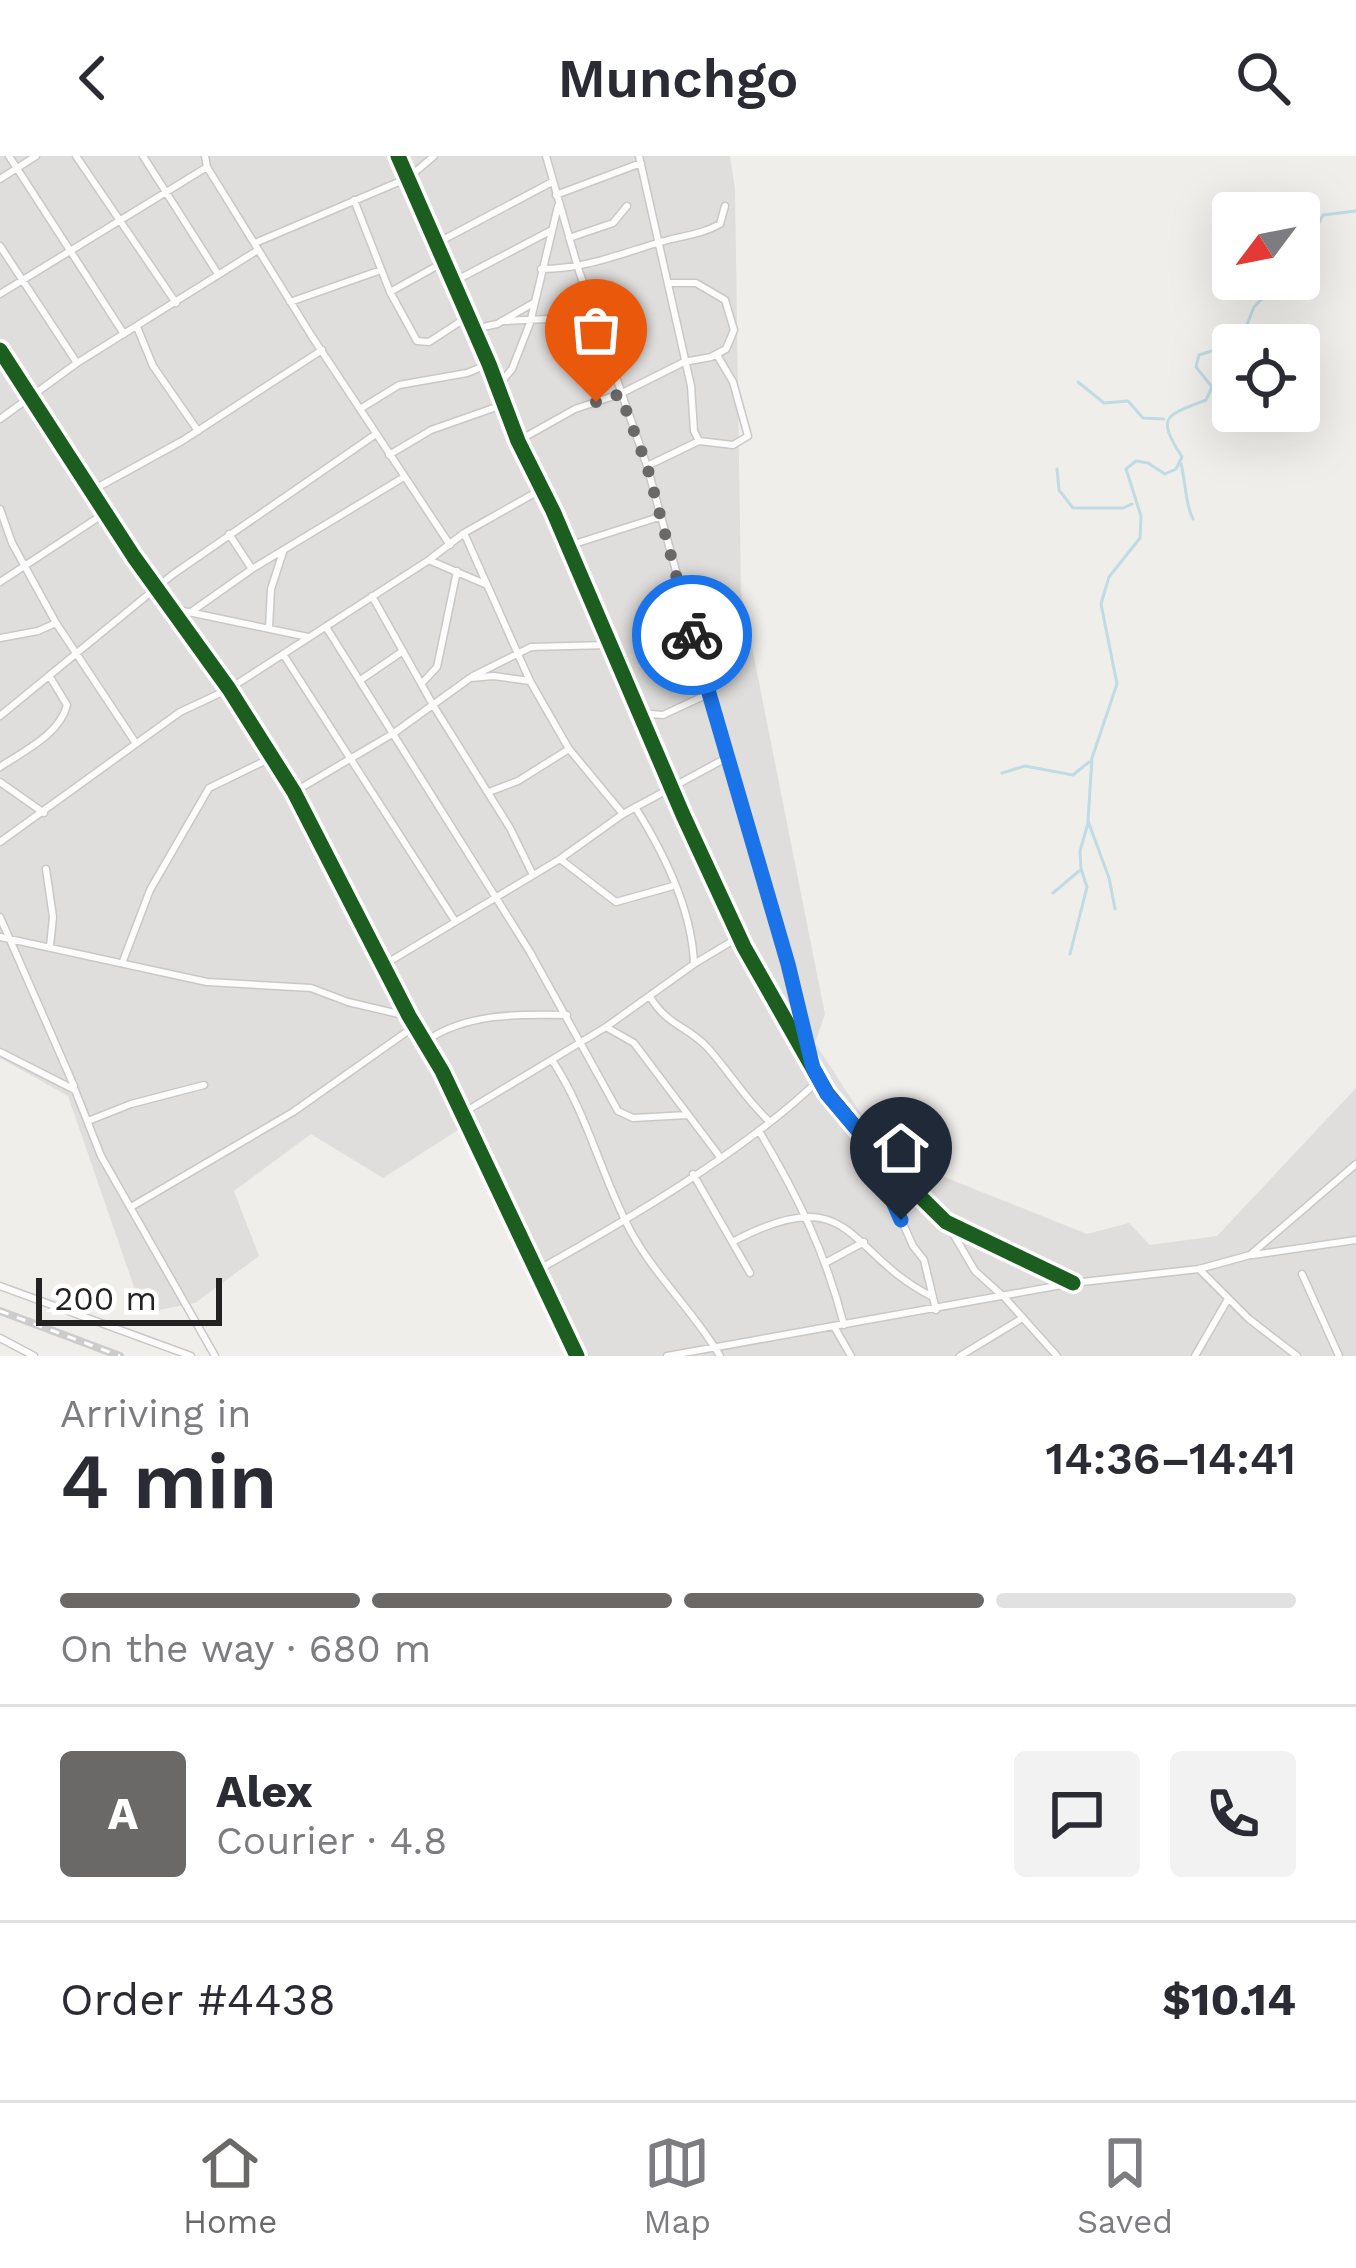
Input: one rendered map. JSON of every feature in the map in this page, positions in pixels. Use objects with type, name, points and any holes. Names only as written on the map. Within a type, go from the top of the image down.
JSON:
[{"type":"street","points":[[10,156],[124,334]]},
{"type":"street","points":[[0,179],[36,156]]},
{"type":"street","points":[[76,156],[176,303]]},
{"type":"street","points":[[143,156],[218,274]]},
{"type":"street","points":[[205,156],[290,302],[450,544]]},
{"type":"street","points":[[398,156],[518,442],[739,937],[827,1094],[882,1159],[946,1222],[975,1271],[1057,1356]]},
{"type":"street","points":[[0,419],[257,246],[408,178],[434,156]]},
{"type":"street","points":[[546,156],[578,268],[647,466],[813,1068]]},
{"type":"street","points":[[557,198],[640,160],[699,441]]},
{"type":"street","points":[[0,294],[207,166]]},
{"type":"street","points":[[435,244],[552,182]]},
{"type":"street","points":[[496,388],[512,370],[530,322],[557,198]]},
{"type":"street","points":[[354,200],[390,292],[421,343],[469,316]]},
{"type":"street","points":[[569,238],[613,223],[627,206]]},
{"type":"street","points":[[541,269],[578,268],[706,231],[720,224],[725,206]]},
{"type":"street","points":[[453,282],[553,230]]},
{"type":"street","points":[[0,246],[77,363]]},
{"type":"street","points":[[390,292],[444,262]]},
{"type":"street","points":[[290,302],[382,270]]},
{"type":"street","points":[[518,442],[555,418],[620,394],[684,362],[717,355],[731,344],[734,330],[725,300],[696,283],[669,283]]},
{"type":"street","points":[[474,329],[502,321],[535,302]]},
{"type":"street","points":[[502,321],[594,317]]},
{"type":"street","points":[[136,327],[153,366],[199,431]]},
{"type":"street","points":[[0,350],[294,792],[463,1114],[577,1356]]},
{"type":"street","points":[[91,491],[199,431],[322,350]]},
{"type":"street","points":[[647,466],[699,441],[733,445],[748,436],[733,382],[717,355]]},
{"type":"street","points":[[360,409],[399,385],[467,373],[489,364]]},
{"type":"street","points":[[389,455],[431,430],[502,405]]},
{"type":"street","points":[[0,716],[230,534],[376,434]]},
{"type":"street","points":[[191,612],[252,569],[404,477]]},
{"type":"street","points":[[0,842],[180,712],[229,689],[464,533],[542,488]]},
{"type":"street","points":[[0,509],[5,529],[56,623],[135,742]]},
{"type":"street","points":[[0,581],[105,513]]},
{"type":"street","points":[[568,546],[659,517]]},
{"type":"street","points":[[464,533],[530,681],[569,749],[623,814]]},
{"type":"street","points":[[230,534],[252,569]]},
{"type":"street","points":[[268,628],[271,589],[283,552]]},
{"type":"street","points":[[429,560],[488,586]]},
{"type":"street","points":[[422,683],[437,667],[457,571]]},
{"type":"street","points":[[372,596],[533,875]]},
{"type":"street","points":[[169,608],[311,638]]},
{"type":"street","points":[[0,638],[56,623]]},
{"type":"street","points":[[326,627],[496,898],[622,1116],[688,1115]]},
{"type":"street","points":[[294,792],[394,733],[470,678],[517,653],[565,644],[611,646]]},
{"type":"street","points":[[362,679],[404,651]]},
{"type":"street","points":[[283,654],[455,921]]},
{"type":"street","points":[[0,766],[64,716],[67,705],[50,676]]},
{"type":"street","points":[[470,678],[530,681]]},
{"type":"street","points":[[638,713],[663,715],[709,693]]},
{"type":"street","points":[[489,792],[518,781],[569,749]]},
{"type":"street","points":[[123,961],[150,890],[209,788],[273,757]]},
{"type":"street","points":[[382,966],[560,859],[623,814],[728,757]]},
{"type":"street","points":[[0,782],[44,813]]},
{"type":"street","points":[[635,807],[657,845],[691,928],[694,964]]},
{"type":"street","points":[[560,859],[616,902],[674,886]]},
{"type":"street","points":[[46,869],[52,900],[50,946]]},
{"type":"street","points":[[0,917],[4,938],[76,1090],[101,1156],[215,1356]]},
{"type":"street","points":[[463,1114],[606,1027],[739,937]]},
{"type":"street","points":[[4,938],[207,982],[311,988],[409,1016]]},
{"type":"street","points":[[650,997],[671,1024],[708,1049],[769,1121]]},
{"type":"street","points":[[425,1042],[460,1022],[566,1016]]},
{"type":"street","points":[[131,1207],[293,1112],[415,1026]]},
{"type":"street","points":[[606,1027],[634,1042],[720,1156]]},
{"type":"street","points":[[0,1052],[76,1090]]},
{"type":"street","points":[[552,1060],[590,1131],[624,1220],[669,1291],[720,1356]]},
{"type":"street","points":[[536,1271],[759,1131],[819,1080]]},
{"type":"street","points":[[88,1121],[204,1085]]},
{"type":"street","points":[[808,1093],[827,1094]]},
{"type":"street","points":[[759,1131],[807,1216],[827,1262],[844,1325]]},
{"type":"street","points":[[882,1159],[887,1188],[924,1260],[936,1310]]},
{"type":"street","points":[[1250,1255],[1356,1164]]},
{"type":"street","points":[[693,1174],[750,1273]]},
{"type":"street","points":[[734,1240],[807,1216],[841,1223],[903,1282],[933,1297]]},
{"type":"street","points":[[946,1222],[1073,1283]]},
{"type":"street","points":[[667,1356],[1073,1283],[1198,1269],[1250,1255],[1356,1240]]},
{"type":"street","points":[[827,1262],[864,1242]]},
{"type":"street","points":[[1198,1269],[1297,1356]]},
{"type":"street","points":[[1302,1274],[1339,1356]]},
{"type":"street","points":[[0,1286],[190,1356]]},
{"type":"street","points":[[1195,1356],[1228,1299]]},
{"type":"street","points":[[960,1356],[1022,1319]]},
{"type":"street","points":[[834,1327],[851,1356]]},
{"type":"street","points":[[0,1338],[34,1356]]},
{"type":"shaded area","points":[[0,156],[730,156],[735,189],[741,592],[825,1014],[815,1043],[887,1154],[1087,1234],[1129,1223],[1150,1245],[1217,1236],[1356,1088],[1356,1356],[579,1356],[469,1123],[383,1178],[311,1134],[234,1191],[259,1256],[195,1303],[143,1313],[68,1096],[0,1058]]},
{"type":"waterway","points":[[1320,221],[1323,215],[1356,211]]},
{"type":"waterway","points":[[1115,909],[1088,821],[1092,758],[1117,684],[1101,604],[1109,577],[1140,538],[1141,516],[1126,469],[1136,461],[1165,474],[1176,469],[1182,457],[1169,433],[1169,419],[1206,400],[1212,387],[1196,367],[1199,355],[1240,342],[1261,300]]},
{"type":"waterway","points":[[1078,382],[1104,403],[1128,401],[1143,418],[1164,419]]},
{"type":"waterway","points":[[1181,464],[1193,519]]},
{"type":"waterway","points":[[1057,469],[1059,490],[1073,508],[1132,504]]},
{"type":"waterway","points":[[1002,773],[1025,766],[1073,775],[1089,762]]},
{"type":"waterway","points":[[1070,954],[1087,887],[1080,851],[1088,823]]},
{"type":"waterway","points":[[1053,893],[1079,871]]},
{"type":"railway","points":[[0,1311],[120,1356]]},
{"type":"cycle path","points":[[398,156],[683,815],[744,947],[827,1093],[882,1159],[946,1222],[1073,1283]]},
{"type":"cycle path","points":[[0,350],[294,792],[442,1071],[577,1356]]},
{"type":"way so far","points":[[596,402],[620,394],[647,466],[692,635]]},
{"type":"route","points":[[692,635],[788,964],[813,1068],[836,1106],[882,1159],[887,1188],[901,1220]]}]
